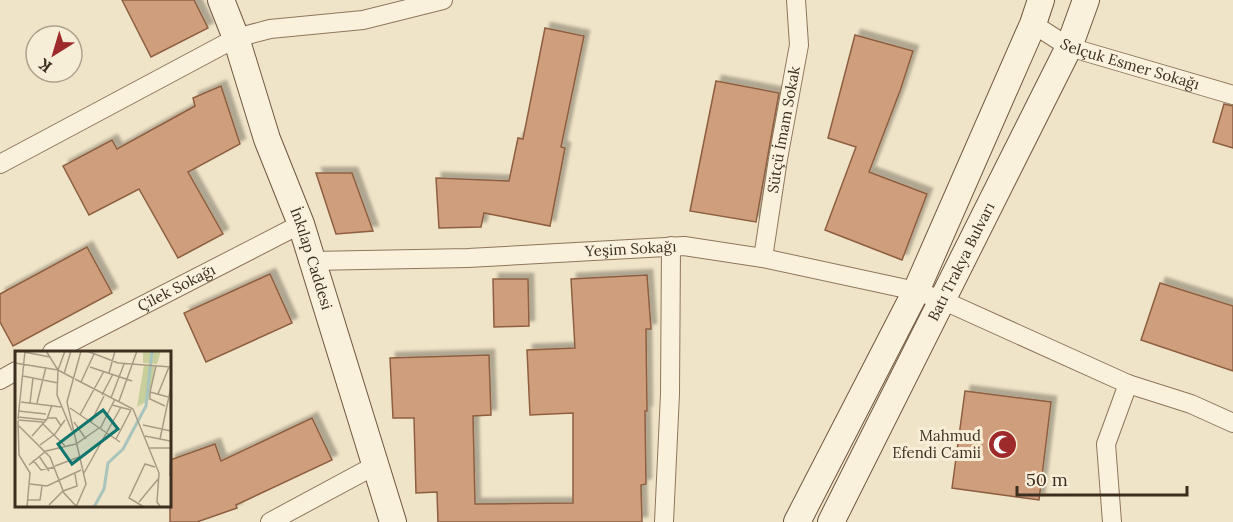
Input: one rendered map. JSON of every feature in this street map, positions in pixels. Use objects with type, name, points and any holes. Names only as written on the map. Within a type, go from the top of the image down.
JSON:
[{"type":"main road","name":"İnkılap Caddesi","points":[[221,0],[236,38],[267,140],[301,224],[393,522]]},
{"type":"main road","name":"Batı Trakya Bulvarı","points":[[797,522],[916,291],[1033,24],[1041,0]]},
{"type":"main road","name":"Batı Trakya Bulvarı","points":[[831,522],[1069,47],[1086,0]]},
{"type":"street","points":[[0,164],[236,38],[270,30],[363,20],[443,0]]},
{"type":"street","name":"Sütçü İmam Sokak","points":[[763,258],[799,45],[796,0]]},
{"type":"street","name":"Selçuk Esmer Sokağı","points":[[1033,24],[1069,47],[1233,95]]},
{"type":"street","name":"Çilek Sokağı","points":[[54,351],[301,224]]},
{"type":"street","points":[[664,522],[670,394],[671,246]]},
{"type":"street","name":"Yeşim Sokağı","points":[[311,261],[468,258],[671,246],[763,258],[916,291],[942,300],[1128,384],[1191,404],[1233,423]]},
{"type":"street","points":[[0,380],[15,372]]},
{"type":"street","points":[[1112,522],[1106,444],[1128,384]]},
{"type":"street","points":[[270,522],[374,466]]},
{"type":"building","points":[[122,0],[194,0],[208,28],[151,57]]},
{"type":"building","points":[[545,28],[584,36],[561,147],[565,148],[550,226],[484,213],[481,227],[439,228],[436,178],[509,181],[518,138],[523,139]]},
{"type":"building","points":[[855,35],[913,51],[869,172],[927,194],[902,260],[825,230],[856,147],[828,138]]},
{"type":"building","points":[[716,81],[779,93],[756,222],[690,211]]},
{"type":"building","points":[[221,86],[240,144],[188,172],[223,234],[178,258],[139,189],[89,215],[63,166],[112,140],[117,149],[195,106],[193,98]]},
{"type":"building","points":[[1224,104],[1233,106],[1233,148],[1213,142]]},
{"type":"building","points":[[316,173],[352,173],[373,231],[336,234]]},
{"type":"building","points":[[87,247],[112,293],[13,346],[0,322],[0,294]]},
{"type":"building","points":[[270,274],[292,323],[206,362],[184,313]]},
{"type":"building","points":[[647,275],[651,329],[646,329],[646,484],[641,485],[642,522],[438,522],[437,492],[416,493],[414,418],[393,418],[390,358],[489,355],[491,415],[473,416],[475,504],[573,503],[573,413],[530,415],[527,350],[575,348],[571,279]]},
{"type":"building","points":[[493,279],[528,279],[529,326],[494,327]]},
{"type":"building","points":[[1160,283],[1233,306],[1233,371],[1141,340]]},
{"type":"building","name":"Mahmud Efendi Camii","points":[[965,391],[1051,402],[1039,500],[952,488]]},
{"type":"building","points":[[312,418],[332,460],[236,505],[237,508],[197,522],[170,522],[171,460],[215,444],[221,461]]},
{"type":"place","name":"Mahmud Efendi Camii","points":[[1002,445]]}]
